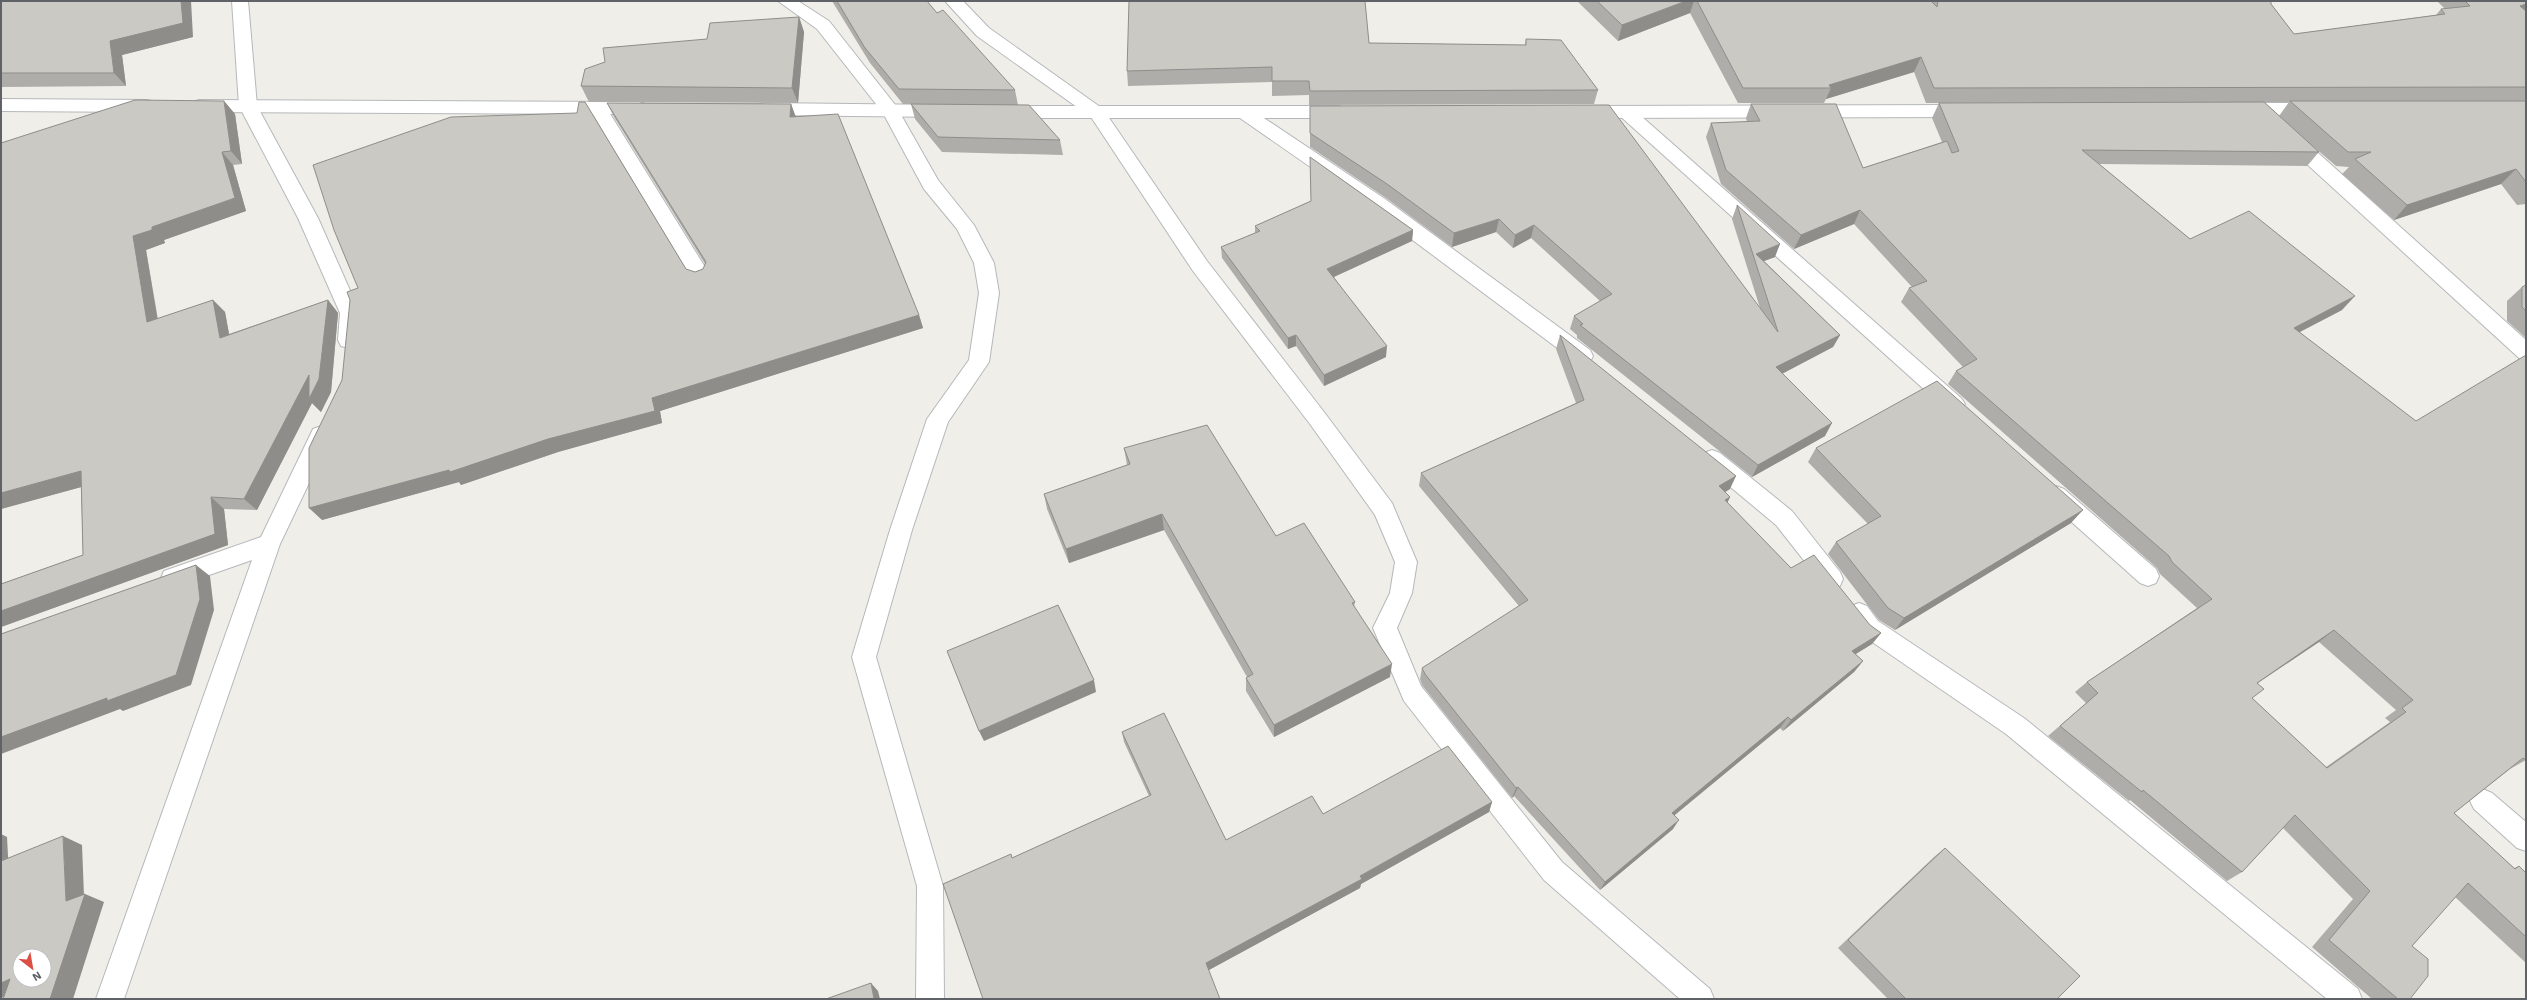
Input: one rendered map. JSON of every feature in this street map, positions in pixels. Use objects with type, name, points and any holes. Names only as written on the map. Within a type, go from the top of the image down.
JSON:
[{"type":"street","points":[[240,1],[248,106],[308,218],[350,313],[346,360]]},
{"type":"street","points":[[786,1],[824,25],[890,110],[931,184],[967,231],[984,263],[989,292],[979,362],[938,419],[901,530],[864,657],[930,886],[930,999]]},
{"type":"street","points":[[953,1],[983,32],[1097,113],[1200,266],[1317,418],[1384,510],[1406,562],[1401,593],[1385,628],[1412,693],[1553,871],[1700,999]]},
{"type":"street","points":[[1,105],[653,108]]},
{"type":"street","points":[[598,108],[701,277]]},
{"type":"street","points":[[748,109],[962,111]]},
{"type":"street","points":[[2226,109],[2328,109]]},
{"type":"street","points":[[2258,109],[2526,352]]},
{"type":"street","points":[[1570,112],[1986,110]]},
{"type":"street","points":[[986,112],[1355,112]]},
{"type":"street","points":[[1243,112],[1378,204],[1598,368]]},
{"type":"street","points":[[1626,112],[1970,418]]},
{"type":"street","points":[[110,999],[120,975],[269,544],[329,419]]},
{"type":"street","points":[[1698,448],[1784,518],[1870,628],[2015,726],[2348,999]]},
{"type":"street","points":[[2041,482],[2148,576]]},
{"type":"street","points":[[150,586],[269,544]]},
{"type":"street","points":[[2483,800],[2526,839]]},
{"type":"building","points":[[1,1],[181,1],[183,23],[110,41],[114,73],[1,73]]},
{"type":"building","points":[[837,1],[927,1],[937,13],[943,10],[1015,90],[899,89],[865,48]]},
{"type":"building","points":[[1129,1],[1365,1],[1369,43],[1526,45],[1526,39],[1561,40],[1598,90],[1310,91],[1309,81],[1272,81],[1272,67],[1127,71]]},
{"type":"building","points":[[1597,1],[1686,1],[1622,25]]},
{"type":"building","points":[[1697,1],[1931,1],[1937,7],[1938,1],[2271,1],[2271,4],[2294,34],[2445,14],[2441,9],[2470,6],[2465,1],[2526,1],[2526,4],[2520,6],[2526,11],[2526,87],[1934,88],[1921,57],[1829,85],[1831,88],[1743,88]]},
{"type":"building","points":[[799,17],[792,88],[581,86],[585,69],[605,62],[603,48],[707,39],[710,23]]},
{"type":"building","points":[[135,100],[224,101],[231,151],[222,152],[235,198],[152,227],[152,230],[133,236],[147,322],[213,300],[220,338],[328,300],[319,379],[309,399],[309,375],[244,499],[211,497],[215,534],[1,611],[1,584],[83,555],[81,471],[1,493],[1,143]]},
{"type":"building","points":[[2290,101],[2526,101],[2526,182],[2516,169],[2407,205],[2355,159],[2371,152],[2348,152]]},
{"type":"building","points":[[579,102],[585,102],[686,269],[695,272],[703,269],[706,262],[607,103],[791,104],[790,117],[838,114],[919,315],[652,398],[655,411],[548,439],[450,472],[449,470],[309,508],[309,448],[342,380],[350,300],[347,292],[358,288],[334,230],[313,165],[451,117],[577,113]]},
{"type":"building","points":[[2264,102],[2319,152],[2082,150],[2190,239],[2249,211],[2355,296],[2294,328],[2416,421],[2526,355],[2526,760],[2523,758],[2454,813],[2515,869],[2519,866],[2526,873],[2526,937],[2468,883],[2412,946],[2428,959],[2428,976],[2410,999],[2398,999],[2329,940],[2370,891],[2295,815],[2242,872],[2143,790],[2142,792],[2060,726],[2098,693],[2087,682],[2212,599],[2172,562],[2169,556],[1956,371],[1977,359],[1909,288],[1927,281],[1860,210],[1801,235],[1726,170],[1711,123],[1760,121],[1751,104],[1836,104],[1863,168],[1947,141],[1952,153],[1959,151],[1939,103]],"holes":[[[2334,630],[2413,700],[2402,708],[2406,712],[2327,768],[2252,698],[2264,689],[2257,683]]]},
{"type":"building","points":[[911,104],[1029,105],[1060,140],[938,137]]},
{"type":"building","points":[[1609,105],[1778,332],[1737,205],[1780,244],[1756,254],[1840,335],[1776,367],[1832,423],[1758,465],[1580,325],[1583,324],[1574,316],[1612,294],[1534,225],[1515,235],[1499,219],[1454,233],[1387,184],[1310,133],[1310,106]]},
{"type":"building","points":[[1310,157],[1413,230],[1327,269],[1387,346],[1324,375],[1296,335],[1288,338],[1221,247],[1260,231],[1255,226],[1311,201]]},
{"type":"building","points":[[2526,285],[2526,311],[2522,307],[2522,287]]},
{"type":"building","points":[[1560,335],[1736,476],[1719,486],[1730,497],[1725,500],[1791,568],[1814,555],[1870,625],[1881,633],[1852,651],[1863,661],[1791,720],[1788,717],[1672,813],[1679,820],[1605,882],[1518,787],[1516,788],[1425,674],[1422,668],[1528,600],[1421,473],[1584,400]]},
{"type":"building","points":[[1937,381],[2083,510],[1904,618],[1888,608],[1836,542],[1881,516],[1816,448]]},
{"type":"building","points":[[1207,425],[1276,536],[1304,523],[1355,602],[1352,603],[1392,664],[1274,725],[1246,678],[1253,674],[1162,514],[1066,549],[1044,494],[1130,464],[1124,448]]},
{"type":"building","points":[[196,565],[200,599],[176,675],[107,701],[107,698],[1,737],[1,634]]},
{"type":"building","points":[[1058,605],[1094,680],[979,731],[947,651]]},
{"type":"building","points":[[1164,713],[1226,840],[1312,796],[1323,814],[1448,746],[1492,802],[1360,876],[1362,879],[1206,963],[1220,999],[983,999],[943,884],[1011,854],[1012,858],[1151,795],[1122,732]]},
{"type":"building","points":[[63,836],[66,901],[85,894],[50,999],[3,999],[10,979],[1,983],[1,861]]},
{"type":"building","points":[[1945,848],[2080,976],[2057,999],[1906,999],[1848,940]]},
{"type":"building","points":[[871,983],[874,999],[826,999]]}]
